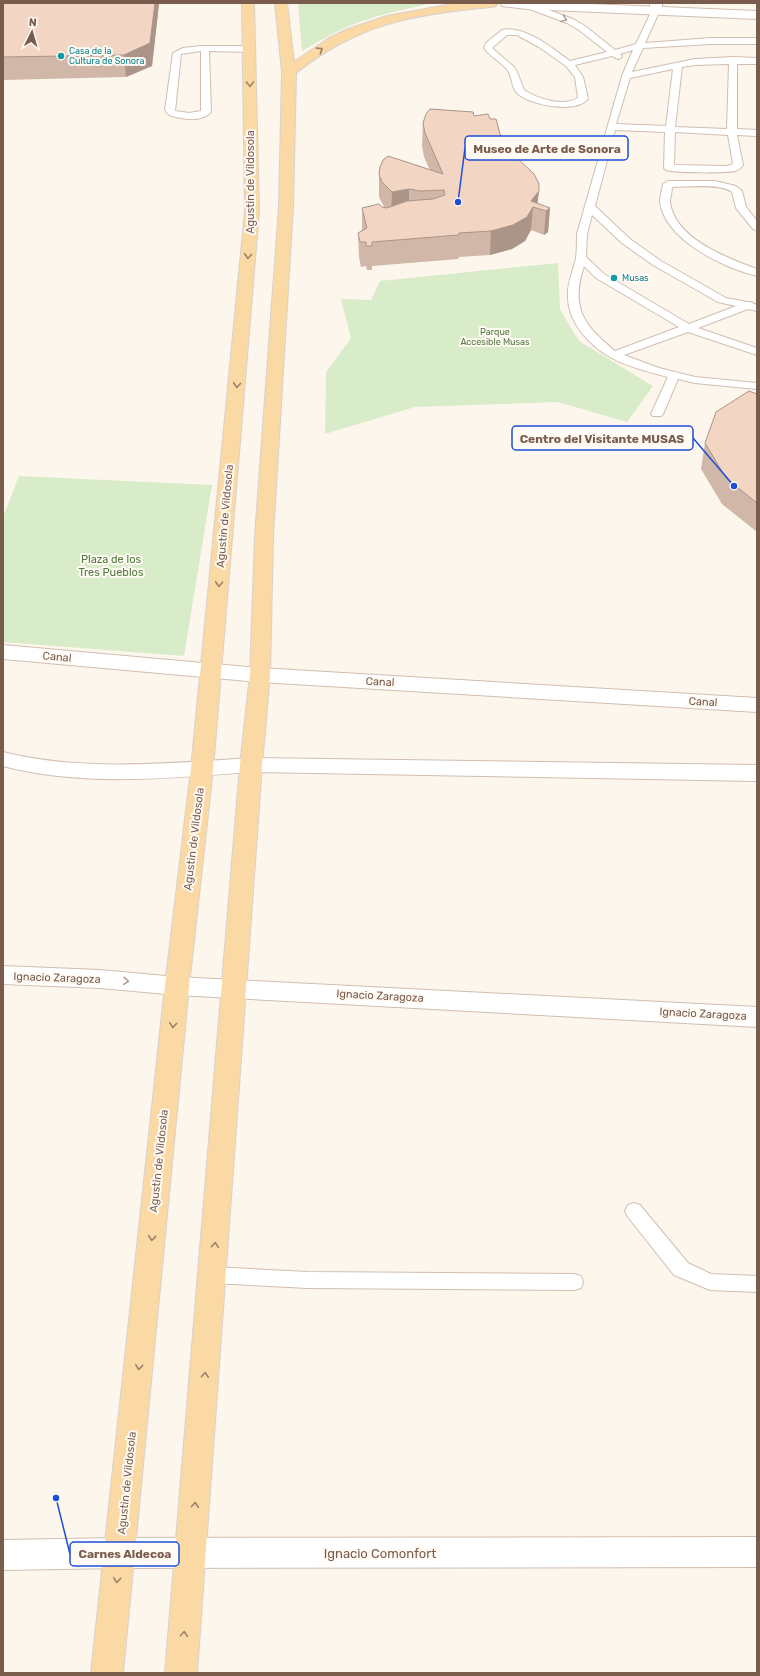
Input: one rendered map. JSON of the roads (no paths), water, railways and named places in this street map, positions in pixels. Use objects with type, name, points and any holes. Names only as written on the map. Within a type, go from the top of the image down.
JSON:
[{"type":"main road","name":"Agustin de Vildosola","points":[[107,1673],[177,986],[212,670],[252,211],[248,3]]},
{"type":"main road","points":[[181,1673],[213,1275],[251,765],[260,675],[264,536],[286,207],[289,72],[281,3]]},
{"type":"main road","points":[[289,72],[333,41],[371,25],[435,9],[492,3]]},
{"type":"street","points":[[506,3],[527,6],[656,6],[757,14]]},
{"type":"street","name":"Canal","points":[[3,652],[260,675],[757,705]]},
{"type":"street","points":[[3,759],[18,764],[92,772],[167,771],[251,765],[757,773]]},
{"type":"street","name":"Ignacio Zaragoza","points":[[3,976],[100,979],[177,986],[757,1017]]},
{"type":"street","name":"Ignacio Comonfort","points":[[3,1555],[120,1553],[757,1552]]},
{"type":"lane","points":[[527,6],[570,21],[582,28],[630,66]]},
{"type":"lane","points":[[656,6],[626,76],[582,234],[581,258],[574,279],[573,297],[575,313],[592,337],[614,355],[674,375],[695,380],[757,386]]},
{"type":"lane","points":[[514,32],[542,45],[569,64],[579,77],[583,99],[579,103],[572,104],[550,102],[521,92],[517,86],[513,72],[508,65],[488,48],[489,45],[502,34],[514,32]]},
{"type":"lane","points":[[569,64],[640,46],[711,41],[757,41]]},
{"type":"lane","points":[[205,53],[206,112],[199,115],[182,116],[172,114],[170,110],[178,53],[183,50],[205,53],[249,52]]},
{"type":"lane","points":[[669,168],[734,168],[738,165],[732,133],[733,60]]},
{"type":"lane","points":[[626,76],[711,61],[757,61]]},
{"type":"lane","points":[[678,66],[670,130],[668,184],[664,200],[668,216],[680,232],[699,247],[729,263],[757,272]]},
{"type":"lane","points":[[611,127],[757,133]]},
{"type":"lane","points":[[668,184],[715,184],[733,188],[737,191],[741,208],[757,227]]},
{"type":"lane","points":[[590,208],[626,241],[657,263],[697,287],[722,300],[754,305]]},
{"type":"lane","points":[[581,258],[600,276],[688,328],[757,352]]},
{"type":"lane","points":[[614,355],[754,305]]},
{"type":"lane","points":[[657,414],[674,375]]},
{"type":"lane","points":[[634,1210],[681,1269],[710,1282],[757,1284]]},
{"type":"lane","points":[[213,1275],[308,1280],[574,1282]]},
{"type":"place","name":"Casa de la Cultura de Sonora","points":[[61,56]]},
{"type":"place","name":"Museo de Arte de Sonora","points":[[458,202]]},
{"type":"place","name":"Musas","points":[[614,278]]},
{"type":"place","name":"Centro del Visitante MUSAS","points":[[734,486]]},
{"type":"place","name":"Carnes Aldecoa","points":[[56,1498]]},
{"type":"park label","name":"Parque Accesible Musas","points":[[495,338]]},
{"type":"park label","name":"Plaza de los Tres Pueblos","points":[[111,565]]}]
